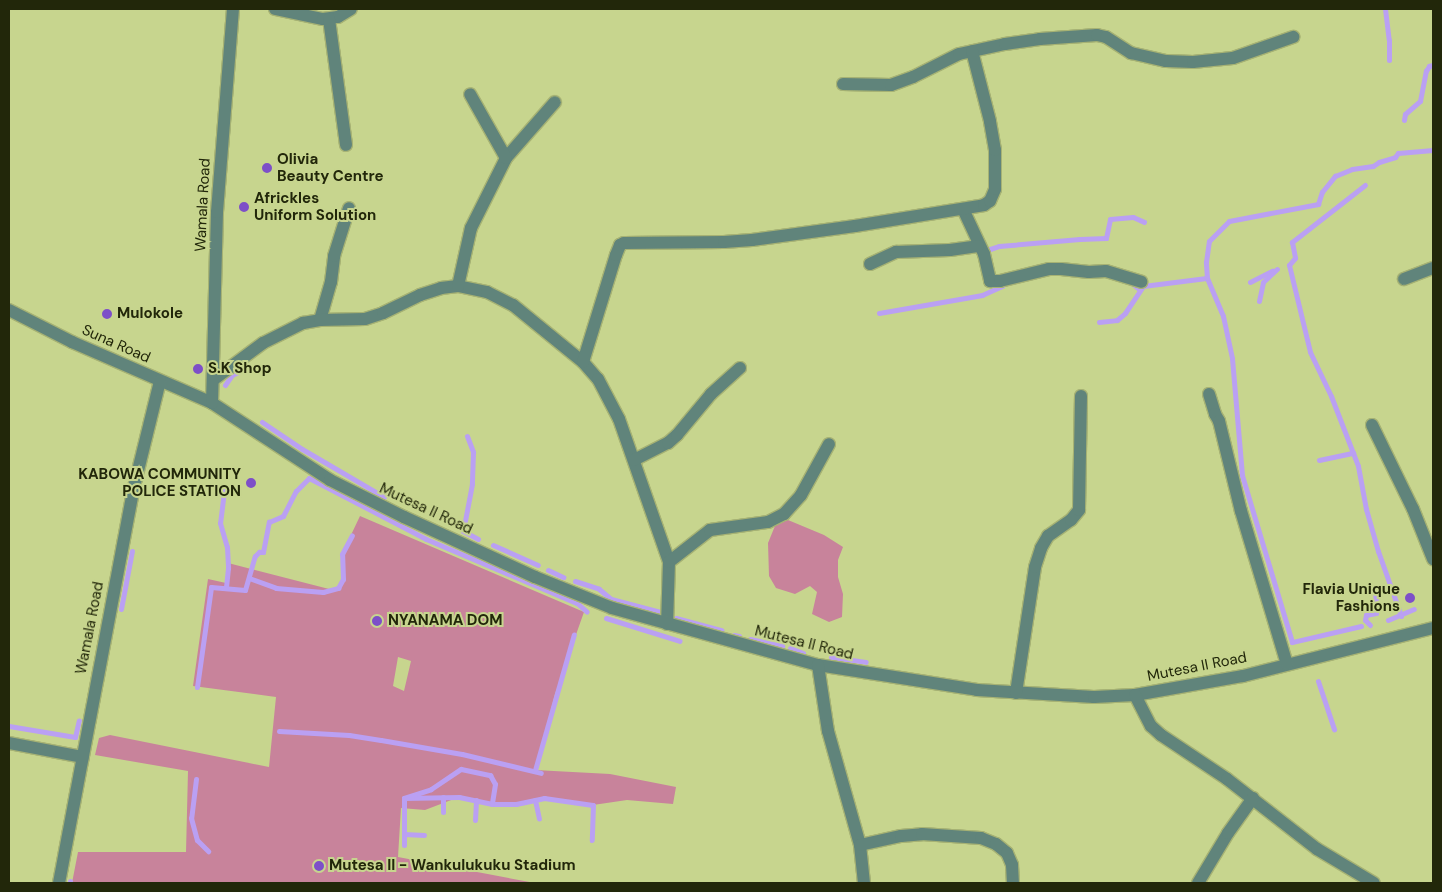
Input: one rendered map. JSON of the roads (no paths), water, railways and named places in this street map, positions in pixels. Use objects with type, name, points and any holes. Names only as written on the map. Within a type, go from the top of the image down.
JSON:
[{"type":"street","name":"Wamala Road","points":[[212,403],[216,235],[233,9]]},
{"type":"street","points":[[275,9],[328,19],[338,17],[351,9]]},
{"type":"street","points":[[328,19],[346,145]]},
{"type":"street","points":[[843,84],[880,86],[896,83],[948,58],[972,51],[1040,39],[1097,35],[1106,37],[1131,53],[1166,61],[1199,62],[1233,58],[1293,37]]},
{"type":"street","points":[[583,362],[616,256],[620,245],[624,243],[752,240],[855,226],[987,204],[993,197],[995,189],[993,136],[972,51]]},
{"type":"street","points":[[470,94],[506,158]]},
{"type":"street","points":[[458,286],[471,228],[506,158],[555,102]]},
{"type":"street","points":[[320,320],[331,282],[334,256],[349,208]]},
{"type":"street","points":[[963,209],[978,246],[984,254],[990,281],[1000,281],[1049,269],[1061,269],[1088,272],[1106,271],[1141,282]]},
{"type":"street","points":[[870,264],[896,252],[950,250],[978,246]]},
{"type":"street","points":[[1404,279],[1433,268]]},
{"type":"street","points":[[213,380],[279,334],[303,323],[320,320],[365,319],[441,288],[458,286],[487,292],[513,305],[583,362],[598,379],[611,400],[670,562],[667,624]]},
{"type":"street","name":"Suna Road","points":[[9,310],[72,342],[212,403]]},
{"type":"street","points":[[634,460],[668,443],[677,436],[712,394],[740,368]]},
{"type":"street","name":"Wamala Road","points":[[59,883],[133,491],[160,381]]},
{"type":"street","points":[[1209,394],[1215,414],[1220,421],[1241,511],[1287,664]]},
{"type":"street","points":[[1016,693],[1036,566],[1041,548],[1048,536],[1072,520],[1079,510],[1081,396]]},
{"type":"street","name":"Mutesa II Road","points":[[212,403],[330,480],[365,499],[567,590],[612,608],[818,665],[908,681],[1016,693],[1094,698],[1135,696],[1243,676],[1433,628]]},
{"type":"street","points":[[1372,425],[1413,509],[1433,559]]},
{"type":"street","points":[[670,562],[710,530],[768,522],[784,514],[801,495],[829,444]]},
{"type":"street","points":[[818,665],[828,731],[860,845],[864,883]]},
{"type":"street","points":[[1135,696],[1151,726],[1161,735],[1253,798],[1317,849],[1374,883]]},
{"type":"street","points":[[9,743],[83,757]]},
{"type":"street","points":[[1198,883],[1228,833],[1253,798]]},
{"type":"street","points":[[860,845],[901,836],[922,834],[981,838],[996,844],[1007,853],[1012,865],[1013,883]]},
{"type":"waterway","points":[[1385,9],[1389,40],[1389,60]]},
{"type":"waterway","points":[[1404,120],[1405,114],[1420,101],[1426,71],[1429,66],[1433,65]]},
{"type":"waterway","points":[[1361,626],[1292,642],[1242,475],[1232,358],[1223,316],[1207,278],[1206,262],[1209,241],[1229,221],[1318,204],[1322,192],[1335,176],[1352,169],[1373,166],[1395,157],[1398,153],[1433,150]]},
{"type":"waterway","points":[[1365,185],[1292,242],[1295,258],[1289,265],[1310,352],[1331,396],[1358,466],[1366,509],[1378,551],[1401,616]]},
{"type":"waterway","points":[[987,250],[999,246],[1106,238],[1110,219],[1133,217],[1144,222]]},
{"type":"waterway","points":[[1259,301],[1263,282],[1277,269]]},
{"type":"waterway","points":[[1250,282],[1272,271]]},
{"type":"waterway","points":[[1099,322],[1117,320],[1125,313],[1143,286],[1207,278]]},
{"type":"waterway","points":[[1133,284],[1140,290]]},
{"type":"waterway","points":[[879,313],[982,295],[1002,286]]},
{"type":"waterway","points":[[225,385],[232,375],[246,368]]},
{"type":"waterway","points":[[262,422],[302,449],[384,497]]},
{"type":"waterway","points":[[467,436],[473,452],[472,484],[463,531],[478,539]]},
{"type":"waterway","points":[[1319,460],[1353,453]]},
{"type":"waterway","points":[[197,687],[211,587],[245,590],[255,556],[259,552],[263,552],[269,522],[283,516],[296,491],[309,478],[426,539],[577,603],[587,612]]},
{"type":"waterway","points":[[224,491],[220,523],[227,547],[228,568],[226,588]]},
{"type":"waterway","points":[[249,578],[276,588],[323,592],[338,588],[343,579],[342,554],[352,535]]},
{"type":"waterway","points":[[493,545],[538,565]]},
{"type":"waterway","points":[[121,609],[132,551]]},
{"type":"waterway","points":[[548,570],[563,577]]},
{"type":"waterway","points":[[575,581],[599,589],[611,599],[661,612]]},
{"type":"waterway","points":[[1370,625],[1365,620],[1366,615],[1376,613],[1375,589]]},
{"type":"waterway","points":[[1388,620],[1414,609]]},
{"type":"waterway","points":[[606,618],[680,641]]},
{"type":"waterway","points":[[676,618],[721,630]]},
{"type":"waterway","points":[[535,770],[574,634]]},
{"type":"waterway","points":[[734,635],[739,636]]},
{"type":"waterway","points":[[750,639],[782,646]]},
{"type":"waterway","points":[[790,648],[803,653]]},
{"type":"waterway","points":[[831,657],[866,662]]},
{"type":"waterway","points":[[1318,681],[1334,729]]},
{"type":"waterway","points":[[9,726],[75,737],[79,720]]},
{"type":"waterway","points":[[279,731],[349,735],[381,740],[462,754],[541,773]]},
{"type":"waterway","points":[[404,845],[404,798],[431,789],[461,769],[490,775],[495,784],[492,804]]},
{"type":"waterway","points":[[196,779],[191,818],[197,840],[208,851]]},
{"type":"waterway","points":[[443,797],[443,812]]},
{"type":"waterway","points":[[404,798],[459,797],[492,804],[516,804],[544,798],[593,805],[592,840]]},
{"type":"waterway","points":[[475,820],[476,800]]},
{"type":"waterway","points":[[535,800],[539,819]]},
{"type":"waterway","points":[[404,834],[424,835]]},
{"type":"place","name":"Olivia Beauty Centre","points":[[267,168]]},
{"type":"place","name":"Africkles Uniform Solution","points":[[244,207]]},
{"type":"place","name":"Mulokole","points":[[107,314]]},
{"type":"place","name":"S.K Shop","points":[[198,369]]},
{"type":"place","name":"KABOWA COMMUNITY POLICE STATION","points":[[251,483]]},
{"type":"place","name":"Flavia Unique Fashions","points":[[1410,598]]},
{"type":"place","name":"NYANAMA DOM","points":[[377,621]]},
{"type":"place","name":"Mutesa II - Wankulukuku Stadium","points":[[319,866]]}]
